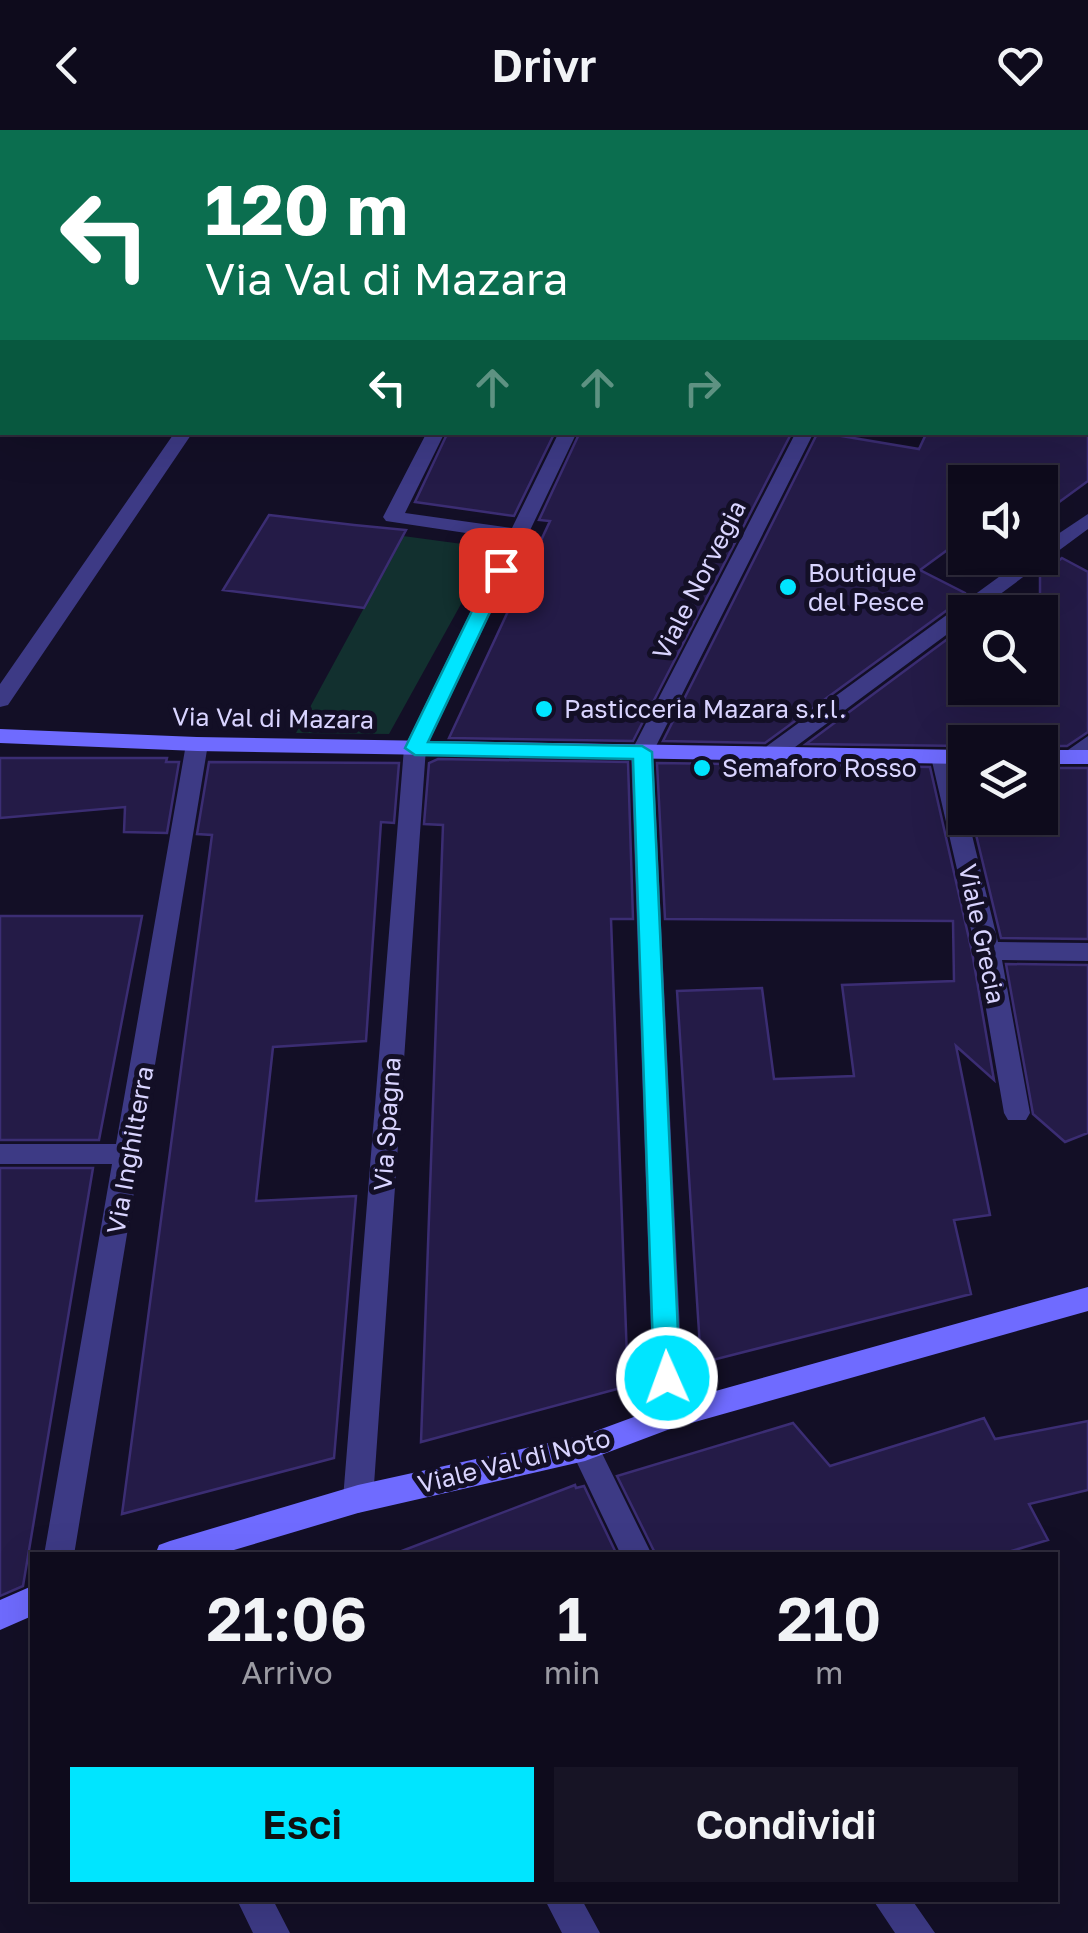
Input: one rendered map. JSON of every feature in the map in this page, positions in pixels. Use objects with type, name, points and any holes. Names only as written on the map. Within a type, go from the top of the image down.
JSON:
[{"type":"street","points":[[0,700],[182,435]]},
{"type":"street","points":[[434,435],[393,517],[518,535]]},
{"type":"street","points":[[415,748],[567,435]]},
{"type":"street","name":"Viale Norvegia","points":[[642,752],[803,435]]},
{"type":"street","points":[[1058,542],[1088,520]]},
{"type":"street","points":[[775,751],[1012,575]]},
{"type":"street","name":"Via Val di Mazara","points":[[0,736],[197,744],[948,757]]},
{"type":"street","name":"Via Inghilterra","points":[[60,1552],[197,744]]},
{"type":"street","name":"Via Spagna","points":[[358,1499],[415,748]]},
{"type":"street","points":[[642,752],[668,1417]]},
{"type":"street","name":"Viale Grecia","points":[[967,835],[1017,1112]]},
{"type":"street","points":[[988,952],[1088,952]]},
{"type":"street","points":[[0,1154],[130,1154]]},
{"type":"street","name":"Viale Val di Noto","points":[[180,1552],[358,1499],[585,1448],[668,1417],[1088,1299]]},
{"type":"street","points":[[585,1448],[637,1552]]},
{"type":"street","points":[[0,1615],[30,1602]]},
{"type":"street","points":[[255,1902],[272,1933]]},
{"type":"street","points":[[563,1902],[582,1933]]},
{"type":"street","points":[[892,1902],[917,1933]]},
{"type":"green space","points":[[403,536],[492,548],[389,734],[296,733]]},
{"type":"building","points":[[447,435],[554,435],[514,516],[415,502]]},
{"type":"building","points":[[579,435],[790,435],[633,741],[449,738],[550,521],[539,520]]},
{"type":"building","points":[[816,435],[919,449],[926,435],[1088,435],[1088,481],[1058,503],[1058,465],[948,465],[948,549],[920,570],[965,595],[948,595],[948,609],[765,743],[663,741]]},
{"type":"building","points":[[269,515],[406,530],[364,608],[223,590]]},
{"type":"building","points":[[1062,558],[1088,572],[1088,732],[1067,746],[1058,746],[1058,725],[948,725],[948,746],[806,744],[948,639],[948,705],[1058,705],[1058,595],[1040,595],[1040,575],[1058,575],[1058,561]]},
{"type":"building","points":[[0,758],[167,758],[166,762],[179,762],[167,833],[124,832],[125,807],[0,818]]},
{"type":"building","points":[[438,759],[628,762],[633,919],[611,919],[628,1386],[421,1442],[443,825],[424,824],[429,763]]},
{"type":"building","points":[[209,762],[399,763],[394,823],[381,822],[366,1041],[273,1047],[256,1201],[356,1196],[334,1458],[122,1514],[212,835],[197,834]]},
{"type":"building","points":[[657,763],[930,767],[972,952],[994,1080],[956,1046],[990,1215],[954,1220],[971,1294],[701,1363],[677,991],[762,988],[774,1079],[854,1076],[842,985],[954,981],[953,921],[665,919]]},
{"type":"building","points":[[1058,768],[1088,768],[1088,939],[1001,938],[976,835],[1058,835]]},
{"type":"building","points":[[0,916],[142,916],[99,1140],[0,1140]]},
{"type":"building","points":[[1006,964],[1088,965],[1088,1133],[1065,1142],[1033,1114]]},
{"type":"building","points":[[0,1168],[93,1168],[23,1586],[0,1596]]},
{"type":"building","points":[[984,1418],[995,1439],[1088,1421],[1088,1490],[1029,1504],[1048,1540],[1008,1552],[655,1552],[617,1476],[793,1423],[830,1466]]},
{"type":"building","points":[[575,1485],[584,1486],[616,1552],[399,1552]]},
{"type":"place","name":"Boutique del Pesce","points":[[788,587]]},
{"type":"place","name":"Pasticceria Mazara s.r.l.","points":[[544,709]]},
{"type":"place","name":"Semaforo Rosso","points":[[702,768]]},
{"type":"route","points":[[501,570],[415,748],[642,752],[667,1378]]}]
